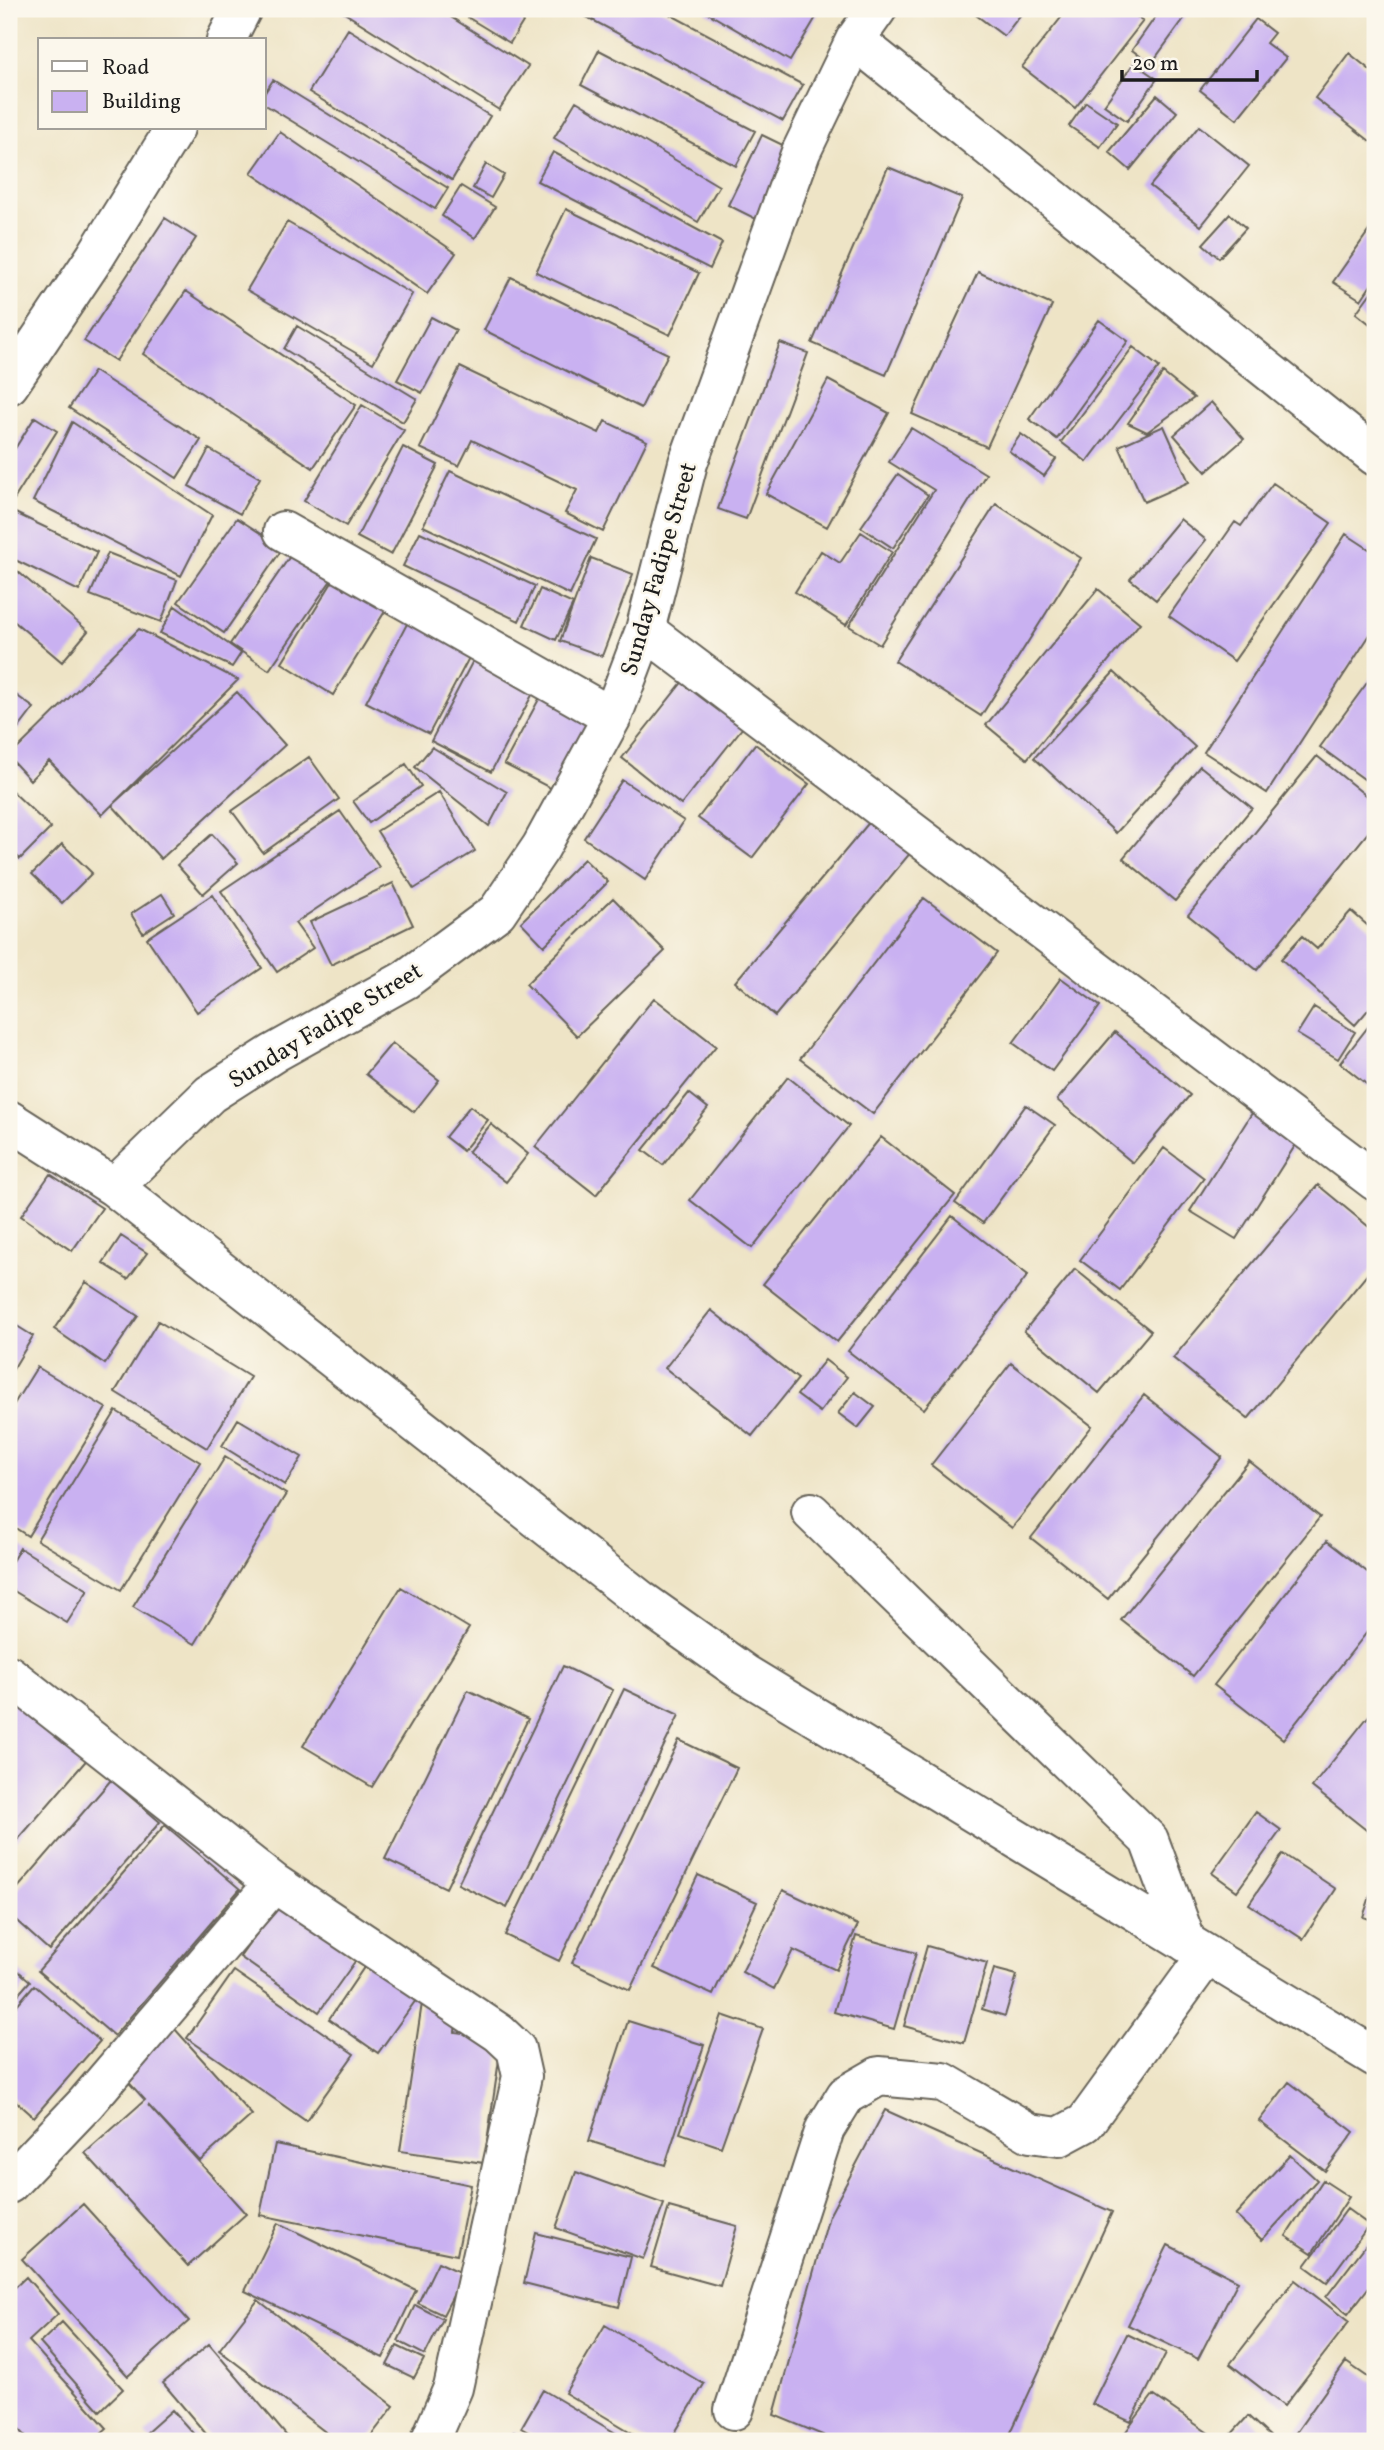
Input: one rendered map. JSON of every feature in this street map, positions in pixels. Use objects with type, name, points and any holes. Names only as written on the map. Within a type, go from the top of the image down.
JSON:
[{"type":"street","points":[[227,38],[242,9]]},
{"type":"street","name":"Sunday Fadipe Street","points":[[114,1187],[210,1094],[274,1054],[405,980],[497,912],[541,847],[612,717],[645,630],[688,463],[801,152],[855,40],[877,9]]},
{"type":"street","points":[[855,40],[1375,456]]},
{"type":"street","points":[[9,385],[95,257],[174,130]]},
{"type":"street","points":[[283,531],[612,717]]},
{"type":"street","points":[[645,630],[1375,1181]]},
{"type":"street","points":[[9,1120],[114,1187],[642,1601],[745,1674],[1375,2057]]},
{"type":"street","points":[[811,1512],[1149,1840],[1197,1949]]},
{"type":"street","points":[[9,1675],[274,1883],[499,2032],[516,2049],[522,2076],[453,2388],[430,2441]]},
{"type":"street","points":[[9,2184],[86,2103],[274,1883]]},
{"type":"street","points":[[734,2410],[825,2129],[846,2095],[879,2076],[943,2082],[1030,2133],[1059,2137],[1085,2123],[1197,1949]]},
{"type":"building","points":[[346,9],[438,9],[528,66],[499,110],[343,12]]},
{"type":"building","points":[[454,9],[531,9],[510,43]]},
{"type":"building","points":[[583,9],[660,9],[803,85],[783,121],[581,14]]},
{"type":"building","points":[[708,9],[821,9],[790,61],[706,12]]},
{"type":"building","points":[[968,9],[1025,9],[1004,36]]},
{"type":"building","points":[[1068,9],[1127,9],[1143,21],[1075,108],[1022,67]]},
{"type":"building","points":[[1161,9],[1191,9],[1151,64],[1132,50]]},
{"type":"building","points":[[1256,19],[1274,33],[1266,43],[1286,58],[1237,119],[1200,90]]},
{"type":"building","points":[[348,29],[490,116],[452,180],[309,92]]},
{"type":"building","points":[[599,50],[755,131],[736,166],[581,85]]},
{"type":"building","points":[[1349,53],[1375,74],[1375,145],[1315,98]]},
{"type":"building","points":[[1134,63],[1157,79],[1127,121],[1104,105]]},
{"type":"building","points":[[273,80],[448,188],[435,209],[266,105],[266,91]]},
{"type":"building","points":[[1157,95],[1177,112],[1130,170],[1109,152]]},
{"type":"building","points":[[576,101],[719,186],[698,222],[554,138]]},
{"type":"building","points":[[1086,102],[1117,123],[1100,147],[1069,126]]},
{"type":"building","points":[[1199,126],[1249,166],[1201,226],[1150,186]]},
{"type":"building","points":[[280,132],[456,253],[427,294],[251,173]]},
{"type":"building","points":[[762,135],[795,151],[760,221],[728,205]]},
{"type":"building","points":[[553,152],[722,243],[710,269],[537,181]]},
{"type":"building","points":[[486,164],[504,175],[491,198],[473,188]]},
{"type":"building","points":[[888,167],[962,198],[886,375],[812,343]]},
{"type":"building","points":[[461,186],[495,207],[475,238],[442,216]]},
{"type":"building","points":[[566,209],[699,273],[670,335],[536,272]]},
{"type":"building","points":[[1230,214],[1246,228],[1219,258],[1203,244]]},
{"type":"building","points":[[165,218],[196,238],[116,361],[84,341]]},
{"type":"building","points":[[287,222],[412,294],[373,363],[247,290]]},
{"type":"building","points":[[1375,222],[1375,279],[1361,300],[1333,282]]},
{"type":"building","points":[[978,272],[1052,305],[987,447],[912,414]]},
{"type":"building","points":[[511,277],[668,354],[641,408],[484,330]]},
{"type":"building","points":[[1375,287],[1375,328],[1356,313]]},
{"type":"building","points":[[186,291],[356,405],[313,468],[143,354]]},
{"type":"building","points":[[431,317],[456,330],[422,393],[397,380]]},
{"type":"building","points":[[1099,320],[1128,341],[1057,439],[1029,419]]},
{"type":"building","points":[[297,326],[417,399],[403,422],[284,349]]},
{"type":"building","points":[[780,343],[808,353],[746,519],[718,509]]},
{"type":"building","points":[[1133,347],[1159,367],[1087,462],[1061,442]]},
{"type":"building","points":[[460,367],[599,433],[605,421],[647,441],[603,532],[565,513],[577,490],[472,440],[459,466],[420,448]]},
{"type":"building","points":[[94,371],[201,440],[177,478],[69,408]]},
{"type":"building","points":[[1163,373],[1194,398],[1147,432],[1128,423]]},
{"type":"building","points":[[828,380],[889,413],[827,527],[766,494]]},
{"type":"building","points":[[1211,402],[1244,439],[1206,472],[1174,435]]},
{"type":"building","points":[[362,405],[404,430],[346,526],[304,501]]},
{"type":"building","points":[[35,417],[57,431],[13,501],[9,498],[9,458]]},
{"type":"building","points":[[72,422],[212,515],[181,576],[33,501]]},
{"type":"building","points":[[1164,426],[1189,482],[1144,502],[1119,446]]},
{"type":"building","points":[[911,428],[986,474],[880,645],[849,626],[934,490],[889,462]]},
{"type":"building","points":[[1021,434],[1056,459],[1044,476],[1009,451]]},
{"type":"building","points":[[403,447],[438,465],[391,555],[357,537]]},
{"type":"building","points":[[209,449],[260,478],[240,514],[189,486]]},
{"type":"building","points":[[450,471],[596,539],[570,595],[423,526]]},
{"type":"building","points":[[898,474],[928,495],[893,548],[861,527]]},
{"type":"building","points":[[1273,483],[1331,523],[1234,661],[1169,616],[1235,522],[1241,526]]},
{"type":"building","points":[[996,504],[1081,558],[981,716],[895,661]]},
{"type":"building","points":[[9,510],[97,552],[79,591],[9,557]]},
{"type":"building","points":[[237,518],[283,548],[224,633],[178,602]]},
{"type":"building","points":[[1180,519],[1206,540],[1156,600],[1130,579]]},
{"type":"building","points":[[420,532],[535,586],[519,621],[403,566]]},
{"type":"building","points":[[861,532],[892,552],[846,625],[795,592],[821,551],[840,563]]},
{"type":"building","points":[[1346,534],[1375,553],[1375,627],[1267,793],[1204,752]]},
{"type":"building","points":[[297,546],[336,573],[269,670],[230,644]]},
{"type":"building","points":[[108,553],[177,580],[161,622],[90,595]]},
{"type":"building","points":[[591,558],[633,574],[602,656],[560,641]]},
{"type":"building","points":[[9,564],[88,631],[62,662],[9,617]]},
{"type":"building","points":[[341,568],[392,600],[333,695],[282,663]]},
{"type":"building","points":[[540,589],[573,604],[556,640],[524,625]]},
{"type":"building","points":[[1098,589],[1140,623],[1027,759],[986,725]]},
{"type":"building","points":[[175,606],[241,653],[232,667],[160,633]]},
{"type":"building","points":[[409,620],[472,652],[429,734],[366,702]]},
{"type":"building","points":[[139,629],[238,680],[102,815],[49,761],[30,780],[9,757]]},
{"type":"building","points":[[478,651],[539,682],[491,772],[431,741]]},
{"type":"building","points":[[1114,672],[1195,747],[1116,833],[1034,758]]},
{"type":"building","points":[[1375,672],[1375,787],[1320,747]]},
{"type":"building","points":[[684,680],[743,727],[681,805],[622,758]]},
{"type":"building","points":[[545,688],[595,714],[554,790],[504,764]]},
{"type":"building","points":[[9,690],[34,708],[9,741]]},
{"type":"building","points":[[237,692],[285,745],[161,859],[112,805]]},
{"type":"building","points":[[755,744],[809,784],[752,858],[698,818]]},
{"type":"building","points":[[432,747],[507,792],[489,826],[415,767]]},
{"type":"building","points":[[1317,756],[1375,803],[1375,824],[1257,970],[1188,915]]},
{"type":"building","points":[[309,757],[339,799],[263,853],[232,811]]},
{"type":"building","points":[[406,764],[421,786],[369,823],[353,801]]},
{"type":"building","points":[[1200,766],[1252,808],[1175,901],[1123,858]]},
{"type":"building","points":[[622,780],[684,821],[645,880],[584,838]]},
{"type":"building","points":[[11,790],[51,828],[20,859],[9,849]]},
{"type":"building","points":[[439,792],[475,851],[414,889],[377,831]]},
{"type":"building","points":[[340,811],[379,867],[295,923],[313,948],[277,972],[221,891]]},
{"type":"building","points":[[872,819],[912,851],[775,1016],[735,982]]},
{"type":"building","points":[[212,834],[238,863],[203,894],[177,865]]},
{"type":"building","points":[[62,844],[92,873],[62,903],[32,874]]},
{"type":"building","points":[[584,859],[608,882],[544,946],[521,922]]},
{"type":"building","points":[[393,883],[413,925],[331,965],[310,922]]},
{"type":"building","points":[[162,894],[174,913],[143,933],[131,914]]},
{"type":"building","points":[[212,895],[262,968],[197,1012],[147,938]]},
{"type":"building","points":[[613,898],[665,951],[577,1036],[526,984]]},
{"type":"building","points":[[924,898],[997,953],[873,1114],[800,1059]]},
{"type":"building","points":[[1351,911],[1375,932],[1375,1002],[1355,1025],[1281,959],[1302,936],[1317,949]]},
{"type":"building","points":[[1061,978],[1100,1006],[1052,1071],[1013,1043]]},
{"type":"building","points":[[654,998],[716,1046],[596,1195],[535,1147]]},
{"type":"building","points":[[1314,1007],[1355,1032],[1338,1059],[1297,1034]]},
{"type":"building","points":[[1375,1018],[1375,1091],[1340,1063]]},
{"type":"building","points":[[1115,1032],[1190,1095],[1133,1163],[1057,1100]]},
{"type":"building","points":[[392,1043],[439,1080],[414,1112],[366,1074]]},
{"type":"building","points":[[788,1077],[849,1126],[752,1248],[690,1200]]},
{"type":"building","points":[[689,1093],[708,1108],[663,1165],[643,1150]]},
{"type":"building","points":[[1259,1102],[1305,1130],[1236,1239],[1190,1211]]},
{"type":"building","points":[[1026,1105],[1055,1125],[983,1223],[955,1203]]},
{"type":"building","points":[[470,1106],[488,1120],[463,1151],[445,1137]]},
{"type":"building","points":[[491,1124],[528,1154],[506,1182],[468,1152]]},
{"type":"building","points":[[881,1137],[955,1195],[837,1342],[763,1284]]},
{"type":"building","points":[[1164,1148],[1204,1178],[1120,1290],[1080,1260]]},
{"type":"building","points":[[50,1174],[102,1208],[72,1251],[21,1216]]},
{"type":"building","points":[[1318,1185],[1375,1232],[1375,1265],[1248,1419],[1173,1358]]},
{"type":"building","points":[[952,1216],[1028,1275],[924,1409],[848,1351]]},
{"type":"building","points":[[121,1236],[147,1253],[128,1279],[103,1263]]},
{"type":"building","points":[[1075,1269],[1151,1331],[1099,1393],[1024,1331]]},
{"type":"building","points":[[86,1282],[138,1316],[105,1364],[54,1329]]},
{"type":"building","points":[[711,1310],[798,1379],[752,1436],[665,1368]]},
{"type":"building","points":[[9,1321],[33,1336],[9,1376]]},
{"type":"building","points":[[158,1321],[250,1377],[207,1448],[115,1392]]},
{"type":"building","points":[[825,1360],[847,1377],[820,1412],[797,1395]]},
{"type":"building","points":[[1011,1363],[1092,1426],[1012,1528],[931,1465]]},
{"type":"building","points":[[37,1367],[106,1408],[28,1536],[9,1524],[9,1412]]},
{"type":"building","points":[[855,1392],[875,1407],[858,1428],[838,1413]]},
{"type":"building","points":[[1144,1395],[1222,1457],[1108,1599],[1031,1538]]},
{"type":"building","points":[[116,1411],[200,1462],[121,1590],[37,1540]]},
{"type":"building","points":[[238,1419],[302,1457],[285,1485],[222,1446]]},
{"type":"building","points":[[225,1457],[286,1494],[195,1644],[133,1607]]},
{"type":"building","points":[[1249,1461],[1320,1517],[1193,1676],[1121,1620]]},
{"type":"building","points":[[1327,1541],[1375,1578],[1375,1622],[1283,1739],[1214,1685]]},
{"type":"building","points":[[20,1548],[88,1590],[67,1623],[9,1588],[9,1566]]},
{"type":"building","points":[[401,1587],[469,1628],[372,1787],[303,1746]]},
{"type":"building","points":[[563,1666],[613,1690],[507,1908],[458,1884]]},
{"type":"building","points":[[624,1689],[679,1715],[559,1961],[505,1935]]},
{"type":"building","points":[[468,1690],[528,1719],[446,1888],[385,1859]]},
{"type":"building","points":[[15,1692],[90,1756],[9,1850],[9,1700]]},
{"type":"building","points":[[1375,1708],[1375,1837],[1312,1787]]},
{"type":"building","points":[[679,1740],[737,1768],[630,1990],[572,1963]]},
{"type":"building","points":[[111,1780],[160,1822],[49,1950],[9,1914],[9,1898]]},
{"type":"building","points":[[1256,1812],[1281,1830],[1237,1891],[1212,1873]]},
{"type":"building","points":[[165,1825],[240,1889],[114,2036],[38,1971]]},
{"type":"building","points":[[1283,1854],[1336,1889],[1303,1939],[1249,1904]]},
{"type":"building","points":[[698,1875],[757,1902],[713,1995],[654,1968]]},
{"type":"building","points":[[1375,1882],[1375,1921],[1363,1917]]},
{"type":"building","points":[[783,1890],[858,1925],[836,1970],[793,1950],[774,1989],[742,1972]]},
{"type":"building","points":[[285,1894],[356,1960],[319,2012],[240,1957]]},
{"type":"building","points":[[856,1936],[916,1953],[894,2029],[834,2012]]},
{"type":"building","points":[[927,1946],[987,1963],[964,2043],[904,2026]]},
{"type":"building","points":[[371,1957],[421,1993],[378,2053],[329,2019]]},
{"type":"building","points":[[9,1963],[30,1981],[9,2005]]},
{"type":"building","points":[[994,1969],[1017,1975],[1005,2016],[982,2009]]},
{"type":"building","points":[[234,1971],[354,2054],[306,2121],[187,2038]]},
{"type":"building","points":[[34,1985],[100,2041],[34,2117],[9,2095],[9,2014]]},
{"type":"building","points":[[422,2003],[458,2008],[455,2032],[502,2039],[484,2163],[400,2151]]},
{"type":"building","points":[[722,2015],[763,2029],[721,2147],[680,2133]]},
{"type":"building","points":[[628,2021],[704,2045],[665,2165],[589,2141]]},
{"type":"building","points":[[174,2028],[252,2115],[200,2161],[148,2105],[246,2214],[188,2266],[85,2153],[145,2100],[122,2075]]},
{"type":"building","points":[[1289,2082],[1354,2132],[1325,2171],[1259,2121]]},
{"type":"building","points":[[885,2110],[1112,2212],[1007,2441],[837,2441],[774,2415],[829,2216]]},
{"type":"building","points":[[275,2144],[471,2185],[457,2255],[260,2215]]},
{"type":"building","points":[[1290,2155],[1317,2180],[1262,2240],[1235,2215]]},
{"type":"building","points":[[576,2172],[664,2204],[643,2259],[556,2228]]},
{"type":"building","points":[[1323,2180],[1349,2197],[1312,2253],[1286,2236]]},
{"type":"building","points":[[83,2204],[189,2321],[128,2376],[22,2259]]},
{"type":"building","points":[[669,2207],[737,2226],[720,2286],[651,2267]]},
{"type":"building","points":[[1347,2209],[1369,2225],[1327,2282],[1305,2266]]},
{"type":"building","points":[[278,2223],[416,2290],[383,2358],[245,2291]]},
{"type":"building","points":[[536,2233],[631,2257],[619,2307],[524,2283]]},
{"type":"building","points":[[1375,2233],[1375,2279],[1348,2314],[1326,2297]]},
{"type":"building","points":[[1168,2245],[1238,2281],[1198,2359],[1128,2325]]},
{"type":"building","points":[[438,2262],[464,2274],[443,2315],[418,2303]]},
{"type":"building","points":[[26,2277],[58,2314],[29,2341],[107,2428],[92,2441],[30,2441],[9,2418],[9,2293]]},
{"type":"building","points":[[1295,2280],[1349,2322],[1284,2406],[1230,2364]]},
{"type":"building","points":[[258,2300],[394,2406],[367,2441],[337,2441],[219,2350]]},
{"type":"building","points":[[415,2305],[443,2319],[425,2355],[398,2341]]},
{"type":"building","points":[[62,2322],[123,2389],[100,2411],[40,2343]]},
{"type":"building","points":[[605,2325],[704,2384],[670,2441],[646,2441],[565,2393]]},
{"type":"building","points":[[1127,2334],[1166,2353],[1131,2422],[1092,2404]]},
{"type":"building","points":[[209,2344],[291,2441],[212,2441],[163,2383]]},
{"type":"building","points":[[397,2346],[424,2359],[414,2378],[387,2365]]},
{"type":"building","points":[[1346,2362],[1375,2382],[1375,2441],[1290,2441]]},
{"type":"building","points":[[543,2390],[629,2441],[544,2441],[521,2428]]},
{"type":"building","points":[[1153,2395],[1220,2441],[1119,2441]]},
{"type":"building","points":[[172,2410],[200,2441],[152,2441],[145,2434]]},
{"type":"building","points":[[1248,2416],[1275,2441],[1232,2441],[1228,2438]]},
{"type":"building","points":[[514,2431],[532,2441],[508,2441]]}]
